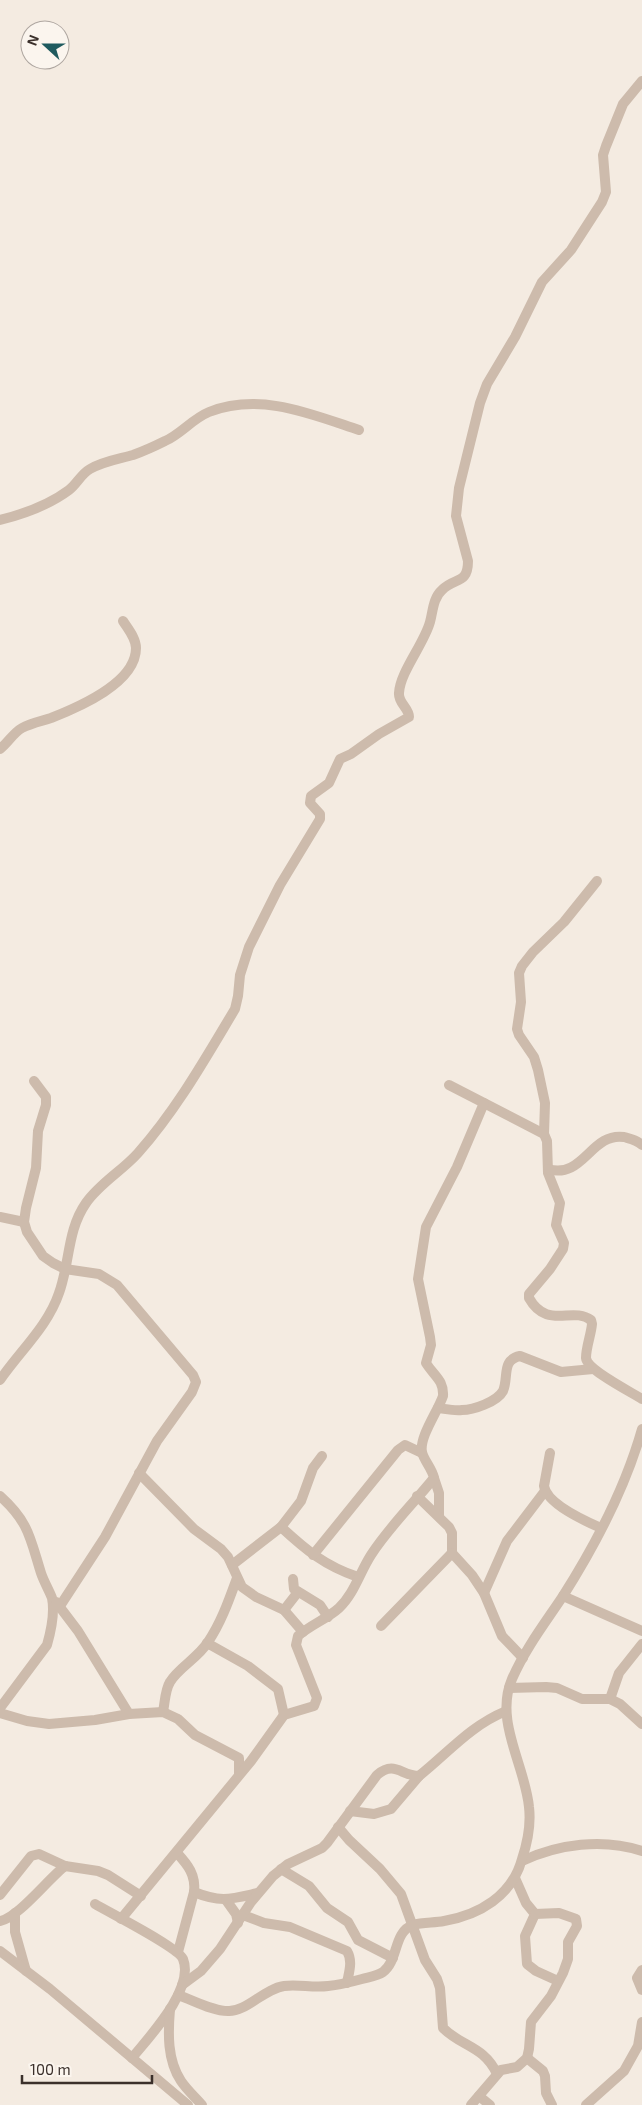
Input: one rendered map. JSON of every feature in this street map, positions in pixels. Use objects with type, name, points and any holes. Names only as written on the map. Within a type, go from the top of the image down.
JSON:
[{"type":"street","points":[[0,1380],[15,1357],[40,1329],[51,1311],[60,1292],[73,1228],[86,1203],[96,1190],[138,1154],[175,1107],[193,1081],[235,1009],[240,975],[249,947],[280,885],[320,820],[320,814],[310,803],[310,796],[329,784],[340,759],[409,717],[409,712],[399,698],[399,692],[406,673],[427,629],[438,595],[447,586],[466,576],[468,568],[468,561],[456,516],[459,488],[487,384],[516,337],[542,282],[576,242],[602,202],[606,186],[603,155],[623,104],[642,80]]},
{"type":"street","points":[[0,520],[28,511],[57,498],[72,488],[82,474],[95,466],[134,454],[167,440],[197,418],[220,409],[248,403],[271,404],[360,430]]},
{"type":"street","points":[[0,749],[17,731],[64,713],[106,690],[121,679],[132,664],[136,646],[134,637],[123,621]]},
{"type":"street","points":[[597,881],[564,922],[532,952],[519,973],[521,1002],[518,1029],[519,1035],[534,1057],[538,1070],[545,1103],[544,1134],[547,1146],[548,1169],[552,1186],[560,1203],[556,1225],[564,1243],[563,1249],[550,1269],[529,1294],[529,1298],[542,1312],[548,1315],[556,1317],[582,1316],[591,1320],[587,1352],[590,1365],[642,1399]]},
{"type":"street","points":[[34,1081],[46,1097],[46,1105],[38,1131],[36,1168],[24,1222],[34,1244],[43,1256],[65,1269],[99,1274],[117,1285],[193,1375],[196,1382],[192,1392],[157,1441],[105,1537],[60,1606]]},
{"type":"street","points":[[449,1085],[544,1134]]},
{"type":"street","points":[[439,1516],[438,1493],[432,1469],[422,1453],[422,1444],[443,1396],[444,1388],[441,1380],[426,1363],[430,1337],[427,1315],[419,1291],[419,1271],[426,1228],[458,1167],[484,1103]]},
{"type":"street","points":[[552,1186],[559,1172],[581,1161],[600,1143],[610,1137],[632,1139],[642,1145]]},
{"type":"street","points":[[548,1169],[559,1172]]},
{"type":"street","points":[[0,1217],[24,1222]]},
{"type":"street","points":[[438,1408],[459,1411],[467,1410],[498,1397],[504,1385],[507,1366],[514,1357],[526,1358],[561,1372],[579,1371],[590,1365]]},
{"type":"street","points":[[180,1990],[229,2012],[238,2010],[269,1990],[284,1986],[328,1986],[347,1983],[382,1972],[393,1958],[404,1931],[413,1925],[456,1919],[485,1908],[499,1897],[515,1878],[526,1844],[530,1808],[506,1711],[509,1688],[523,1658],[562,1596],[623,1487],[642,1430]]},
{"type":"street","points":[[313,1555],[398,1450],[405,1445],[422,1453]]},
{"type":"street","points":[[550,1452],[544,1486],[545,1491],[568,1511],[601,1528]]},
{"type":"street","points":[[232,1565],[280,1527],[301,1501],[313,1468],[322,1456]]},
{"type":"street","points":[[139,1473],[183,1518],[221,1549],[232,1565],[242,1587],[248,1592],[284,1610],[303,1632]]},
{"type":"street","points":[[121,1919],[251,1761],[284,1715],[314,1706],[317,1698],[296,1645],[298,1636],[328,1617],[349,1597],[358,1576],[381,1541],[434,1478]]},
{"type":"street","points":[[484,1593],[507,1541],[545,1491]]},
{"type":"street","points":[[0,1496],[13,1507],[28,1530],[41,1574],[52,1598],[60,1606],[98,1662],[129,1714]]},
{"type":"street","points":[[417,1496],[449,1526],[452,1533],[452,1553],[472,1575],[484,1593],[502,1636],[523,1658]]},
{"type":"street","points":[[280,1527],[313,1555],[332,1567],[358,1576]]},
{"type":"street","points":[[380,1626],[452,1553]]},
{"type":"street","points":[[163,1712],[170,1681],[190,1663],[207,1643],[226,1607],[237,1578]]},
{"type":"street","points":[[293,1579],[294,1589],[320,1605],[328,1617]]},
{"type":"street","points":[[284,1610],[298,1592]]},
{"type":"street","points":[[562,1596],[642,1632]]},
{"type":"street","points":[[0,1708],[47,1645],[52,1619],[52,1598]]},
{"type":"street","points":[[207,1643],[248,1666],[278,1690],[284,1715]]},
{"type":"street","points":[[610,1699],[619,1673],[642,1644]]},
{"type":"street","points":[[509,1688],[557,1688],[582,1699],[610,1699],[620,1704],[642,1724]]},
{"type":"street","points":[[350,1810],[374,1814],[390,1809],[419,1776],[466,1734],[487,1719],[506,1711]]},
{"type":"street","points":[[0,1713],[27,1721],[49,1724],[95,1720],[129,1714],[163,1712],[178,1719],[194,1735],[239,1758],[251,1761]]},
{"type":"street","points":[[239,1758],[239,1774]]},
{"type":"street","points":[[328,1843],[350,1810],[377,1775],[384,1769],[392,1768],[419,1776]]},
{"type":"street","points":[[338,1827],[348,1840],[380,1869],[401,1894],[426,1960],[440,1988],[443,2028],[449,2034],[483,2053],[497,2074]]},
{"type":"street","points":[[132,2058],[170,2007],[180,1990],[201,1971],[258,1893],[281,1869],[328,1843],[348,1840]]},
{"type":"street","points":[[522,1861],[540,1852],[566,1846],[617,1844],[642,1850]]},
{"type":"street","points":[[177,1853],[192,1871],[195,1882],[178,1952]]},
{"type":"street","points":[[0,1895],[34,1854],[39,1854],[65,1866],[98,1871],[118,1881],[140,1896]]},
{"type":"street","points":[[54,1862],[54,1876]]},
{"type":"street","points":[[0,1921],[16,1913],[65,1866]]},
{"type":"street","points":[[281,1869],[309,1886],[328,1908],[348,1922],[358,1940],[393,1958]]},
{"type":"street","points":[[471,2105],[497,2074],[505,2068],[517,2067],[527,2058],[530,2049],[531,2022],[550,1996],[558,1980],[568,1958],[568,1942],[578,1922],[567,1915],[536,1914],[526,1903],[515,1878]]},
{"type":"street","points":[[194,1892],[214,1899],[226,1900],[258,1893]]},
{"type":"street","points":[[226,1900],[240,1919],[290,1927],[347,1951],[350,1956],[347,1983]]},
{"type":"street","points":[[95,1904],[178,1952],[183,1958],[184,1969],[180,1990]]},
{"type":"street","points":[[16,1913],[15,1932],[26,1971]]},
{"type":"street","points":[[536,1914],[525,1936],[527,1964],[536,1971],[558,1980]]},
{"type":"street","points":[[0,1951],[185,2102]]},
{"type":"street","points":[[642,1970],[639,1971],[637,1978],[642,1990]]},
{"type":"street","points":[[170,2007],[168,2030],[175,2069],[184,2085],[202,2105]]},
{"type":"street","points":[[586,2105],[624,2071],[640,2044],[642,2022]]},
{"type":"street","points":[[527,2058],[543,2071],[546,2093],[552,2105]]},
{"type":"street","points":[[184,2085],[185,2102]]},
{"type":"street","points":[[480,2096],[490,2105]]}]
